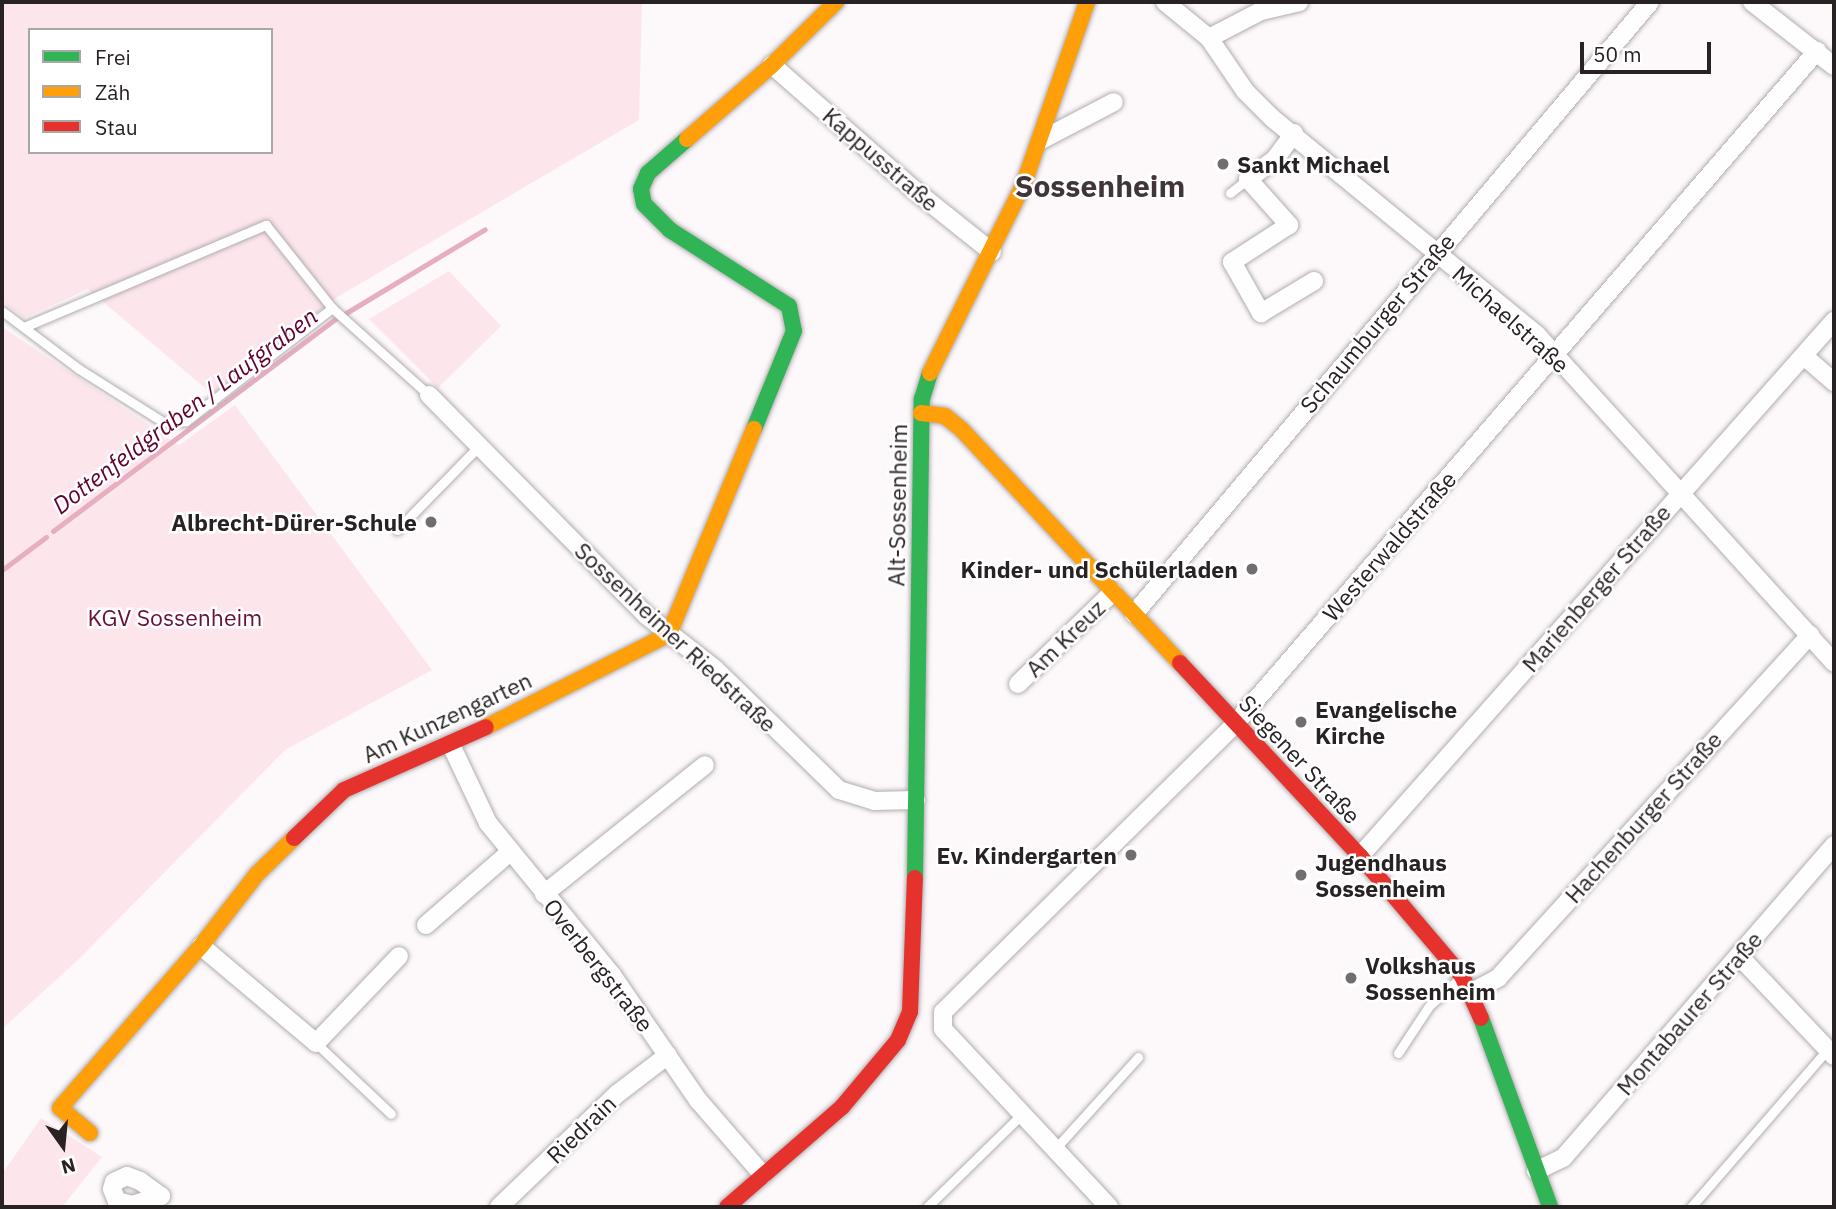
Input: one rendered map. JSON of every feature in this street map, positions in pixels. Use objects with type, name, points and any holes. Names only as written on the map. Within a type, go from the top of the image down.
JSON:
[{"type":"main road","points":[[669,634],[794,331],[789,306],[670,230],[644,204],[641,189],[648,173],[772,65],[836,2]]},
{"type":"main road","name":"Alt-Sossenheim","points":[[727,1207],[842,1107],[898,1040],[913,999],[921,414],[931,368],[992,252],[1041,140],[1082,7]]},
{"type":"main road","name":"Siegener Straße","points":[[921,414],[946,416],[954,422],[1360,856],[1462,976],[1472,992],[1550,1207]]},
{"type":"main road","name":"Am Kunzengarten","points":[[90,1133],[60,1108],[201,946],[257,874],[344,790],[451,745],[669,634]]},
{"type":"street","name":"Michaelstraße","points":[[1165,2],[1209,38],[1245,91],[1272,118],[1294,133],[1537,335],[1834,662]]},
{"type":"street","points":[[1209,38],[1261,11],[1298,2]]},
{"type":"street","name":"Schaumburger Straße","points":[[1134,614],[1437,251],[1650,2]]},
{"type":"street","points":[[1752,2],[1834,66]]},
{"type":"street","name":"Westerwaldstraße","points":[[1022,1114],[943,1029],[943,1012],[1235,724],[1817,51]]},
{"type":"street","name":"Kappusstraße","points":[[772,65],[913,189],[992,252]]},
{"type":"street","points":[[1041,140],[1114,102]]},
{"type":"street","points":[[1294,133],[1275,159],[1248,179],[1289,225],[1232,262],[1261,313],[1314,281]]},
{"type":"street","name":"Marienberger Straße","points":[[1360,856],[1834,321]]},
{"type":"street","points":[[1804,356],[1834,382]]},
{"type":"street","name":"Sossenheimer Riedstraße","points":[[429,395],[646,616],[715,669],[839,790],[850,796],[874,801],[916,800]]},
{"type":"street","name":"Am Kreuz","points":[[1018,684],[1113,592]]},
{"type":"street","name":"Hachenburger Straße","points":[[1472,992],[1498,978],[1810,635]]},
{"type":"street","name":"Overbergstraße","points":[[451,745],[488,823],[611,975],[698,1100],[763,1175]]},
{"type":"street","points":[[544,894],[705,765]]},
{"type":"street","name":"Montabaurer Straße","points":[[1536,1171],[1563,1158],[1834,845]]},
{"type":"street","points":[[426,925],[510,852]]},
{"type":"street","points":[[201,946],[316,1043],[399,956]]},
{"type":"street","points":[[1739,956],[1831,1052]]},
{"type":"street","name":"Riedrain","points":[[499,1207],[617,1094],[668,1055]]},
{"type":"street","points":[[1022,1114],[1109,1207]]},
{"type":"street","points":[[160,1196],[132,1205],[111,1204],[114,1182],[127,1176],[140,1181],[176,1207]]},
{"type":"lane","points":[[1230,193],[1248,179]]},
{"type":"lane","points":[[24,327],[266,225],[332,308],[429,395]]},
{"type":"lane","points":[[2,312],[79,369],[163,422],[186,421],[332,308]]},
{"type":"lane","points":[[397,530],[480,446]]},
{"type":"lane","points":[[1398,1053],[1429,1006],[1462,976]]},
{"type":"lane","points":[[316,1043],[391,1114]]},
{"type":"lane","points":[[1692,1207],[1831,1052]]},
{"type":"lane","points":[[1055,1149],[1139,1057]]},
{"type":"lane","points":[[927,1207],[1022,1114]]},
{"type":"green space","points":[[2,2],[642,2],[639,120],[339,296],[212,394],[88,289],[24,318],[2,301]]},
{"type":"green space","points":[[449,271],[501,326],[438,388],[369,319]]},
{"type":"green space","name":"KGV Sossenheim","points":[[2,327],[179,445],[235,405],[432,670],[285,750],[78,960],[2,1029]]},
{"type":"green space","points":[[41,1118],[102,1157],[62,1207],[2,1207],[2,1174]]},
{"type":"waterway","name":"Dottenfeldgraben / Laufgraben","points":[[346,313],[485,229]]},
{"type":"waterway","name":"Dottenfeldgraben / Laufgraben","points":[[53,531],[337,318]]},
{"type":"waterway","name":"Dottenfeldgraben / Laufgraben","points":[[2,570],[46,537]]},
{"type":"traffic: fast","points":[[687,139],[648,173],[641,189],[644,204],[670,230],[789,306],[794,331],[754,429]]},
{"type":"traffic: fast","points":[[915,878],[922,399],[930,373]]},
{"type":"traffic: fast","points":[[1481,1018],[1550,1207]]},
{"type":"traffic: slow","points":[[687,139],[772,65],[836,2]]},
{"type":"traffic: slow","points":[[930,373],[1023,186],[1087,2]]},
{"type":"traffic: slow","points":[[921,413],[945,416],[962,430],[1180,663]]},
{"type":"traffic: slow","points":[[486,727],[669,634],[754,429]]},
{"type":"traffic: slow","points":[[90,1133],[60,1108],[201,946],[257,874],[294,838]]},
{"type":"traffic: jam","points":[[1180,663],[1360,856],[1462,976],[1481,1018]]},
{"type":"traffic: jam","points":[[294,838],[344,790],[486,727]]},
{"type":"traffic: jam","points":[[727,1207],[842,1107],[898,1040],[910,1012],[915,878]]},
{"type":"place","name":"Sankt Michael","points":[[1223,164]]},
{"type":"place","name":"Albrecht-Dürer-Schule","points":[[431,522]]},
{"type":"place","name":"Kinder- und Schülerladen","points":[[1252,569]]},
{"type":"place","name":"Evangelische Kirche","points":[[1301,722]]},
{"type":"place","name":"Ev. Kindergarten","points":[[1131,855]]},
{"type":"place","name":"Jugendhaus Sossenheim","points":[[1301,875]]},
{"type":"place","name":"Volkshaus Sossenheim","points":[[1351,978]]},
{"type":"district","name":"Sossenheim","points":[[1100,186]]}]
